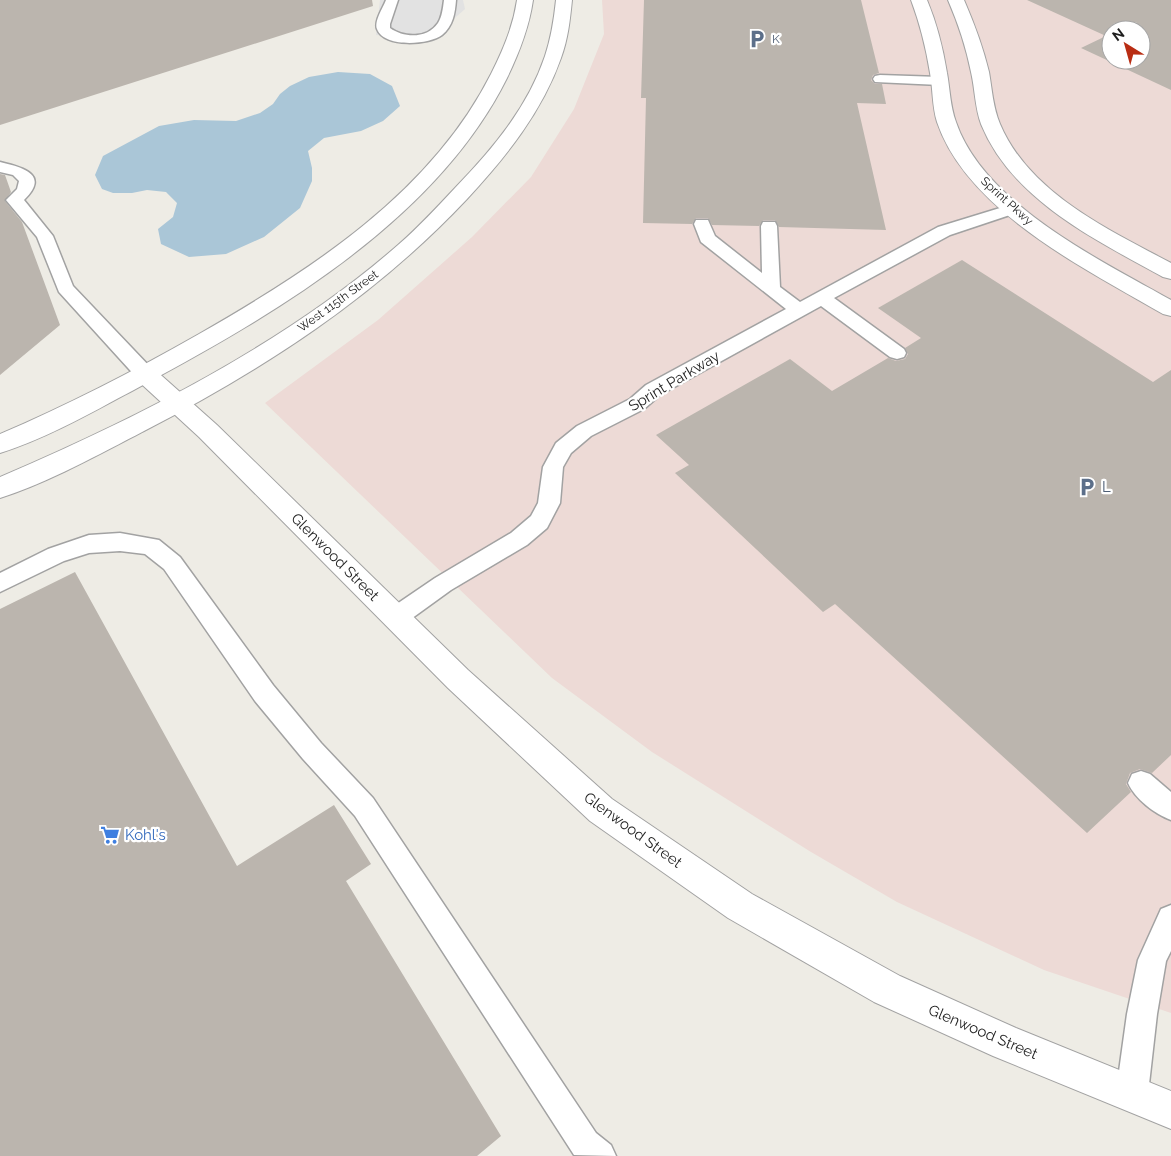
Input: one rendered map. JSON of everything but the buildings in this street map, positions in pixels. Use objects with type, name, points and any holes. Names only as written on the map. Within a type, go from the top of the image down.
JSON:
[{"type":"street","points":[[0,444],[103,398],[266,304],[333,258],[392,210],[432,171],[464,134],[492,92],[518,34],[525,0]]},
{"type":"street","name":"West 115th Street","points":[[0,488],[132,429],[276,346],[348,296],[418,238],[485,169],[523,118],[545,79],[557,42],[564,0]]},
{"type":"street","name":"Sprint Pkwy","points":[[919,0],[935,49],[944,112],[960,151],[982,180],[1013,209],[1044,233],[1171,309]]},
{"type":"street","points":[[956,0],[974,47],[981,74],[986,111],[992,127],[1003,147],[1021,171],[1048,196],[1079,219],[1170,271]]},
{"type":"street","name":"Glenwood Street","points":[[145,374],[208,431],[458,679],[601,810],[740,906],[887,990],[1006,1043],[1171,1110]]},
{"type":"lane","points":[[392,0],[383,24],[384,30],[389,35],[406,39],[428,36],[438,32],[446,20],[450,0]]},
{"type":"lane","points":[[880,78],[940,80]]},
{"type":"lane","points":[[0,167],[18,171],[26,177],[27,185],[25,190],[14,199],[37,238],[54,284],[73,297],[145,374]]},
{"type":"lane","name":"Sprint Parkway","points":[[396,618],[443,584],[519,539],[539,522],[549,503],[553,468],[564,448],[584,432],[637,404],[653,390],[944,231],[1013,209]]},
{"type":"lane","points":[[702,224],[706,238],[799,310]]},
{"type":"lane","points":[[770,226],[771,289]]},
{"type":"lane","points":[[822,298],[896,353]]},
{"type":"lane","points":[[0,583],[56,556],[89,544],[120,542],[151,546],[172,563],[264,692],[312,751],[364,807],[586,1152]]},
{"type":"lane","points":[[1141,783],[1171,808]]},
{"type":"lane","points":[[1132,1093],[1142,1014],[1152,960],[1171,919]]},
{"type":"shaded area","points":[[380,0],[463,0],[465,9],[431,39],[376,35]]},
{"type":"shaded area","points":[[602,0],[1171,0],[1171,1013],[1044,970],[897,902],[811,852],[652,752],[552,678],[265,403],[378,320],[472,237],[531,177],[574,109],[604,34]]},
{"type":"water","points":[[338,72],[370,74],[392,86],[400,106],[383,121],[361,131],[324,138],[308,151],[312,168],[312,181],[300,208],[264,237],[226,254],[189,257],[161,244],[158,229],[173,217],[177,203],[166,192],[147,190],[132,193],[113,193],[102,189],[95,175],[103,156],[159,126],[194,120],[236,121],[260,113],[273,104],[280,94],[290,86],[309,77]]},
{"type":"place","name":"K","points":[[757,39]]},
{"type":"place","name":"L","points":[[1087,487]]},
{"type":"place","name":"Kohl's","points":[[110,835]]}]
